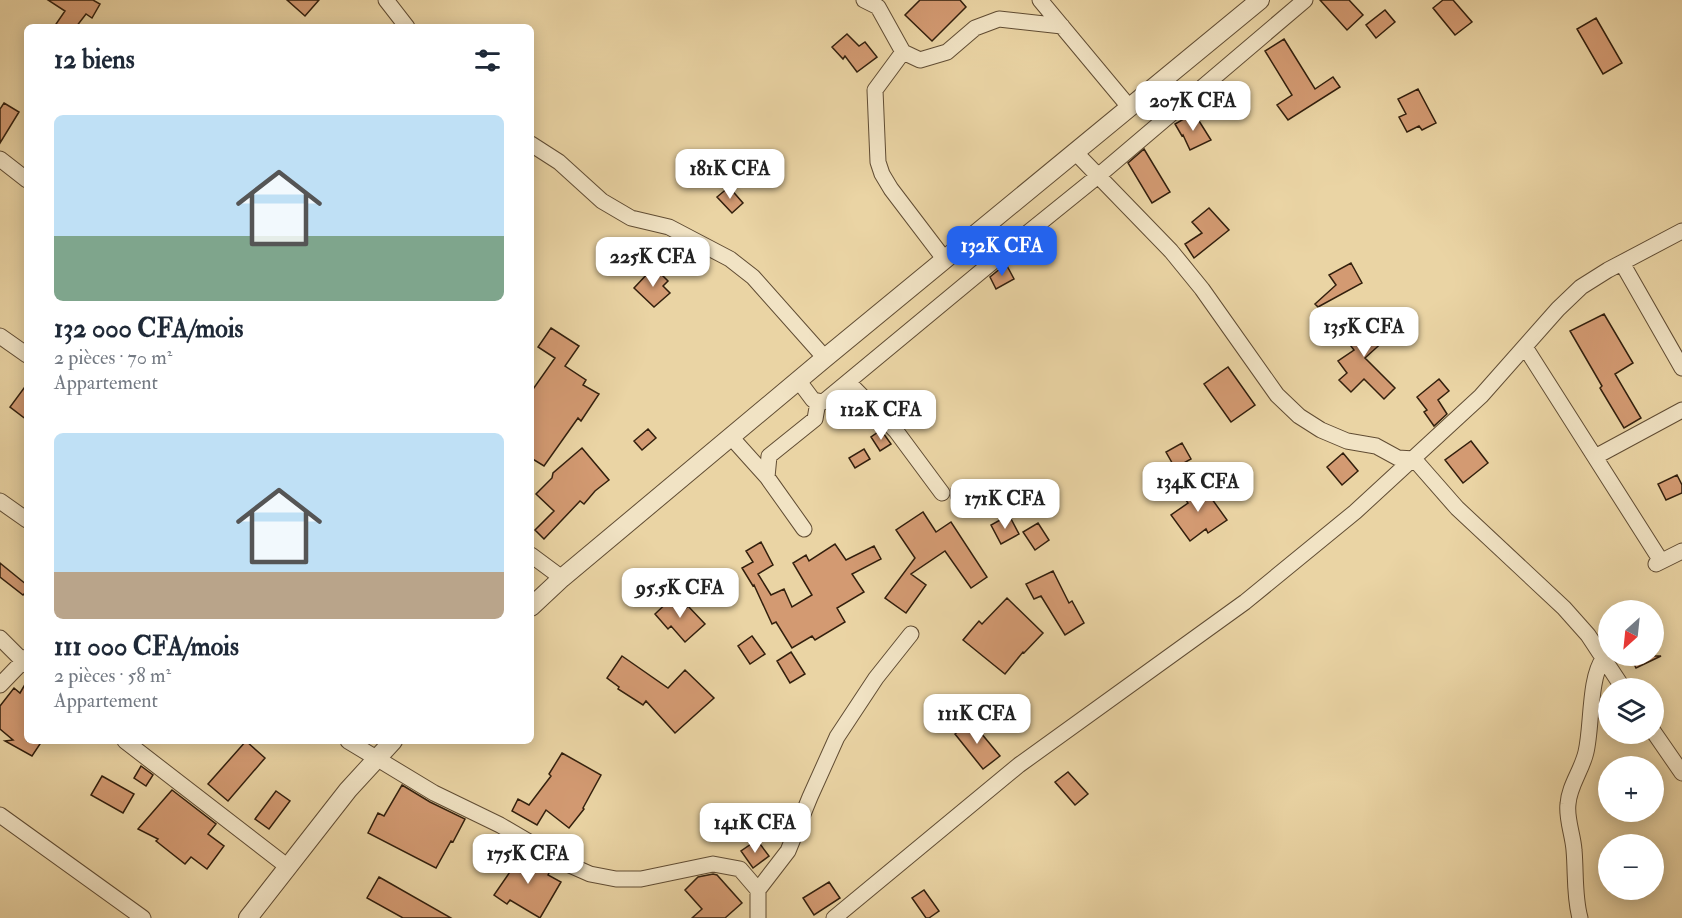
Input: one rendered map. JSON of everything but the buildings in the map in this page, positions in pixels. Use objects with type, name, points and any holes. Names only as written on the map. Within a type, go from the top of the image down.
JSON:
[{"type":"street","points":[[387,0],[405,24]]},
{"type":"street","points":[[864,0],[878,7],[903,52],[920,60],[947,52],[975,28],[999,19],[1062,26]]},
{"type":"street","points":[[1041,0],[1130,108]]},
{"type":"street","points":[[534,604],[562,578],[798,380],[1260,0]]},
{"type":"street","points":[[798,380],[813,400],[823,402],[1098,176],[1305,0]]},
{"type":"street","points":[[903,52],[875,90],[878,162],[882,174],[903,207],[945,260]]},
{"type":"street","points":[[534,146],[559,162],[602,201],[631,218],[669,227],[730,259],[753,277],[825,358]]},
{"type":"street","points":[[1075,152],[1171,251],[1202,289],[1277,394],[1299,416],[1321,430],[1347,441],[1376,446],[1398,458],[1414,459],[1457,508],[1564,608],[1598,649]]},
{"type":"street","points":[[0,159],[24,178]]},
{"type":"street","points":[[834,918],[1019,765],[1245,602],[1355,512],[1481,396],[1558,309],[1581,287],[1682,231]]},
{"type":"street","points":[[1622,263],[1682,368]]},
{"type":"street","points":[[0,336],[24,353]]},
{"type":"street","points":[[1525,347],[1658,562],[1682,551]]},
{"type":"street","points":[[849,382],[896,431],[942,493]]},
{"type":"street","points":[[767,477],[769,456],[815,419],[818,402]]},
{"type":"street","points":[[1594,457],[1682,410]]},
{"type":"street","points":[[731,437],[767,477],[804,529]]},
{"type":"street","points":[[0,501],[24,518]]},
{"type":"street","points":[[534,557],[562,578]]},
{"type":"street","points":[[758,918],[758,890],[788,851],[837,737],[876,678],[911,634]]},
{"type":"street","points":[[0,638],[24,659]]},
{"type":"street","points":[[0,685],[24,663]]},
{"type":"street","points":[[1580,918],[1568,805],[1586,754],[1592,724],[1593,690],[1599,666]]},
{"type":"street","points":[[129,744],[288,867]]},
{"type":"street","points":[[352,744],[434,793],[500,825],[565,863],[590,874],[616,879],[641,879],[713,864],[740,869],[758,890]]},
{"type":"street","points":[[248,918],[348,790],[390,744]]},
{"type":"street","points":[[1662,744],[1682,773]]},
{"type":"street","points":[[0,815],[126,913],[143,918]]}]
